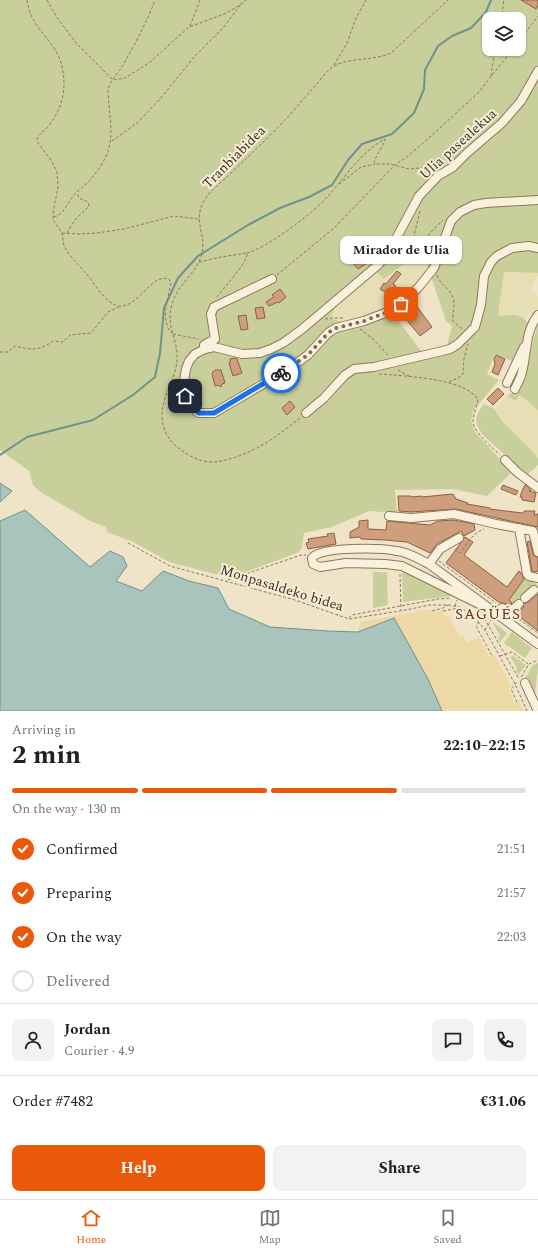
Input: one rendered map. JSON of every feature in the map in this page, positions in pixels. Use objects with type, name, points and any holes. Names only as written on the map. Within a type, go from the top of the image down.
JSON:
[{"type":"street","name":"Ulia pasealekua","points":[[205,347],[214,347],[242,354],[260,352],[271,349],[301,330],[378,265],[391,248],[420,196],[438,176],[453,167],[502,123],[520,101],[538,71]]},
{"type":"street","points":[[272,279],[214,307],[211,314],[215,339],[195,354],[189,361],[184,381],[187,404],[199,413],[214,413],[287,370],[308,355],[328,333],[336,328],[364,321],[385,313],[401,304],[418,288],[434,268],[451,221],[460,212],[474,205],[538,200]]},
{"type":"street","points":[[306,413],[324,398],[345,374],[354,369],[374,367],[450,349],[458,344],[475,327],[481,305],[484,276],[491,262],[502,252],[512,248],[529,246],[538,248]]},
{"type":"street","points":[[515,389],[522,373],[527,344],[538,315]]},
{"type":"street","points":[[507,382],[523,348],[527,344]]},
{"type":"street","points":[[505,460],[517,472],[538,488]]},
{"type":"street","points":[[389,516],[411,518],[454,514],[533,531],[538,552]]},
{"type":"street","points":[[519,528],[527,574],[538,578]]},
{"type":"street","points":[[429,564],[440,549],[459,538]]},
{"type":"street","points":[[472,598],[402,567],[385,564],[346,563],[320,567],[312,562],[314,555],[316,554],[343,549],[398,551],[409,554],[429,564],[472,598],[496,614],[538,638]]},
{"type":"street","points":[[402,567],[404,559],[409,554]]},
{"type":"street","points":[[496,614],[502,608],[510,612],[536,587]]},
{"type":"street","points":[[522,682],[538,711]]},
{"type":"path","points":[[27,0],[28,7],[38,30],[54,49],[62,67],[63,82],[61,104],[47,128],[37,138],[38,144],[51,160],[57,172],[58,188],[53,218],[62,233],[64,246],[68,253],[103,295],[111,302],[120,306]]},
{"type":"path","points":[[47,0],[56,16],[76,43],[113,80]]},
{"type":"path","points":[[53,218],[61,214],[77,192],[89,181],[105,159],[111,141],[108,92],[109,84],[123,65],[142,30],[155,0]]},
{"type":"path","points":[[113,80],[125,78],[149,63],[189,27],[196,14],[200,0]]},
{"type":"path","points":[[189,27],[224,14],[246,0]]},
{"type":"path","name":"Tranbiabidea","points":[[306,413],[260,448],[225,460],[206,461],[184,452],[177,447],[167,435],[163,427],[162,415],[164,402],[177,364],[178,352],[172,333],[169,314],[173,301],[202,256],[203,241],[199,219],[200,211],[209,194],[286,120],[334,66],[347,42],[356,18],[366,0]]},
{"type":"path","points":[[334,66],[350,61],[385,56],[391,53],[448,0]]},
{"type":"path","points":[[502,12],[504,0]]},
{"type":"path","points":[[111,141],[137,123],[195,56],[223,28],[242,3]]},
{"type":"path","points":[[526,32],[538,16]]},
{"type":"path","points":[[490,77],[494,56]]},
{"type":"path","points":[[272,279],[334,228],[395,165],[408,156],[478,93],[507,56]]},
{"type":"path","points":[[336,188],[360,157],[385,139],[385,142],[374,161],[376,164]]},
{"type":"path","points":[[198,263],[254,251],[292,227],[321,204],[336,188],[361,166],[376,164],[395,165],[409,169],[439,166],[453,167]]},
{"type":"path","points":[[67,233],[75,220],[89,206],[88,202],[79,198],[77,192]]},
{"type":"path","points":[[420,211],[409,256],[411,256],[418,249],[442,220],[445,222],[447,231]]},
{"type":"path","points":[[62,233],[97,233],[124,229],[174,216],[199,219]]},
{"type":"path","points":[[214,307],[216,298],[243,263],[247,256],[246,253]]},
{"type":"path","points":[[437,275],[440,282],[448,288],[454,300],[453,321],[464,331],[469,343],[464,358],[463,372],[460,377],[449,382]]},
{"type":"path","points":[[0,352],[8,352],[15,346],[27,349],[44,348],[53,341],[63,342],[70,335],[92,333],[108,312],[120,306],[131,304],[156,282],[167,278],[171,283],[166,313],[166,326],[172,333],[202,340],[205,347]]},
{"type":"path","points":[[332,318],[340,318]]},
{"type":"path","points":[[358,328],[374,340],[389,356]]},
{"type":"path","points":[[402,372],[411,377]]},
{"type":"path","points":[[377,374],[449,382],[470,390],[476,395],[478,400],[474,416],[474,426],[481,437],[505,460]]},
{"type":"path","points":[[448,544],[460,552],[470,538],[480,530],[496,524]]},
{"type":"path","name":"Monpasaldeko bidea","points":[[128,543],[170,566],[227,580],[295,600],[349,619],[429,605],[449,605],[459,607],[472,614],[485,630],[515,684],[527,711]]},
{"type":"path","points":[[227,580],[301,555],[316,554]]},
{"type":"path","points":[[434,557],[502,608]]},
{"type":"path","points":[[401,611],[402,567]]},
{"type":"path","points":[[349,619],[352,615],[450,598]]},
{"type":"path","points":[[457,600],[461,602]]},
{"type":"path","points":[[432,611],[449,605]]},
{"type":"path","points":[[443,611],[459,607]]},
{"type":"path","points":[[480,612],[484,616],[522,682]]},
{"type":"path","points":[[510,612],[538,638]]},
{"type":"path","points":[[485,630],[496,614]]},
{"type":"path","points":[[479,622],[476,626],[492,656]]},
{"type":"path","points":[[499,656],[512,652],[529,664]]},
{"type":"path","points":[[522,682],[529,664],[538,660]]},
{"type":"path","points":[[517,702],[511,689],[515,684],[522,682]]},
{"type":"shaded area","points":[[422,249],[429,269],[416,285],[398,301],[377,313],[345,323],[330,318],[339,301],[376,271],[385,279]]},
{"type":"shaded area","points":[[504,272],[538,273],[538,276],[531,288],[538,297],[538,309],[533,314],[529,313],[526,319],[516,314],[498,316]]},
{"type":"shaded area","points":[[507,395],[515,401],[520,395],[538,410],[538,458],[503,422],[494,409]]},
{"type":"green space","points":[[0,0],[538,0],[538,273],[504,272],[498,316],[520,316],[529,326],[514,362],[495,354],[487,374],[499,380],[473,411],[471,420],[475,432],[512,472],[487,496],[453,489],[395,490],[397,513],[369,511],[332,527],[304,533],[301,550],[297,553],[230,578],[169,562],[133,542],[107,532],[106,527],[92,522],[42,493],[33,485],[29,471],[0,450]],"holes":[[[422,250],[446,321],[452,326],[447,345],[422,352],[393,314],[357,327],[330,318],[339,301],[373,267],[384,279]]]},
{"type":"green space","points":[[538,323],[538,410],[520,395],[515,401],[507,395],[516,392],[527,365]]},
{"type":"green space","points":[[484,404],[494,409],[503,422],[538,458],[538,465],[527,475],[482,434],[477,426],[477,415]]},
{"type":"green space","points":[[373,572],[387,572],[388,605],[373,608]]},
{"type":"green space","points":[[405,572],[452,596],[403,602],[402,573]]},
{"type":"green space","points":[[526,576],[537,585],[515,606],[509,600]]},
{"type":"green space","points":[[493,622],[507,633],[500,642],[498,639],[500,635]]},
{"type":"green space","points":[[512,632],[532,648],[525,658],[504,643]]},
{"type":"green space","points":[[512,655],[526,665],[518,675],[516,670],[517,668],[511,658]]},
{"type":"green space","points":[[538,663],[535,700],[525,678],[533,665]]},
{"type":"sand","points":[[431,609],[432,612],[443,610],[444,616],[448,616],[460,636],[463,635],[467,643],[479,637],[489,656],[495,655],[511,685],[509,689],[515,703],[519,701],[523,711],[316,711],[328,631],[358,632],[360,622]]},
{"type":"water","points":[[0,483],[12,491],[0,502]]},
{"type":"water","points":[[25,510],[90,567],[110,551],[123,557],[127,566],[116,581],[142,591],[163,571],[189,581],[218,588],[229,609],[270,627],[358,632],[394,618],[428,679],[442,711],[0,711],[0,521]]},
{"type":"building","points":[[521,0],[538,0],[538,5],[536,9]]},
{"type":"building","points":[[364,258],[367,263],[358,269],[354,264]]},
{"type":"building","points":[[397,271],[401,274],[393,284],[396,286],[391,295],[380,289],[384,283],[386,284]]},
{"type":"building","points":[[280,289],[286,297],[279,303],[278,302],[269,306],[266,302],[274,297],[272,295]]},
{"type":"building","points":[[263,307],[265,318],[257,319],[255,308]]},
{"type":"building","points":[[418,308],[432,327],[420,336],[400,314],[405,310],[408,315]]},
{"type":"building","points":[[246,315],[248,329],[241,330],[238,316]]},
{"type":"building","points":[[496,355],[505,359],[498,375],[492,372]]},
{"type":"building","points":[[236,358],[242,373],[233,376],[229,363],[230,359]]},
{"type":"building","points":[[215,370],[221,370],[225,383],[222,384],[221,387],[218,385],[215,386],[212,373]]},
{"type":"building","points":[[498,388],[504,394],[493,405],[487,399]]},
{"type":"building","points":[[290,401],[295,407],[287,415],[282,408]]},
{"type":"building","points":[[503,485],[518,491],[516,495],[501,489]]},
{"type":"building","points":[[525,485],[531,490],[529,491],[536,493],[534,502],[522,500],[522,497],[520,497]]},
{"type":"building","points":[[453,494],[456,499],[468,503],[467,504],[490,509],[522,513],[525,511],[535,511],[534,515],[538,514],[538,527],[455,509],[411,512],[399,511],[398,496],[422,497]]},
{"type":"building","points":[[368,520],[368,529],[386,530],[387,521],[430,525],[438,521],[454,520],[474,524],[475,530],[464,536],[461,531],[437,544],[430,553],[407,542],[361,539],[360,537],[350,538],[350,532],[359,527],[359,521]]},
{"type":"building","points":[[334,533],[336,544],[308,549],[306,543],[309,542],[308,539],[328,536],[327,534]]},
{"type":"building","points":[[465,537],[473,542],[464,555],[507,587],[519,571],[521,573],[524,579],[509,600],[512,603],[509,605],[500,603],[446,563]]},
{"type":"building","points":[[530,541],[534,556],[538,557],[538,571],[535,572],[532,571],[527,542]]},
{"type":"building","points":[[538,594],[538,631],[516,614],[523,608],[524,603],[529,602]]},
{"type":"waterway","points":[[0,455],[27,437],[93,420],[133,395],[155,377],[160,353],[164,308],[178,278],[198,256],[248,225],[280,208],[309,197],[332,185],[348,160],[362,144],[392,134],[414,113],[424,89],[425,70],[438,46],[452,36],[471,28],[486,12],[491,0]]},
{"type":"way so far","points":[[281,373],[308,355],[328,333],[336,328],[364,321],[385,313],[401,304]]},
{"type":"place","name":"Mirador de Ulia","points":[[401,304]]},
{"type":"district","name":"SAGÜÉS","points":[[488,614]]},
{"type":"route","points":[[185,396],[187,404],[199,413],[214,413],[267,383],[281,373]]}]
